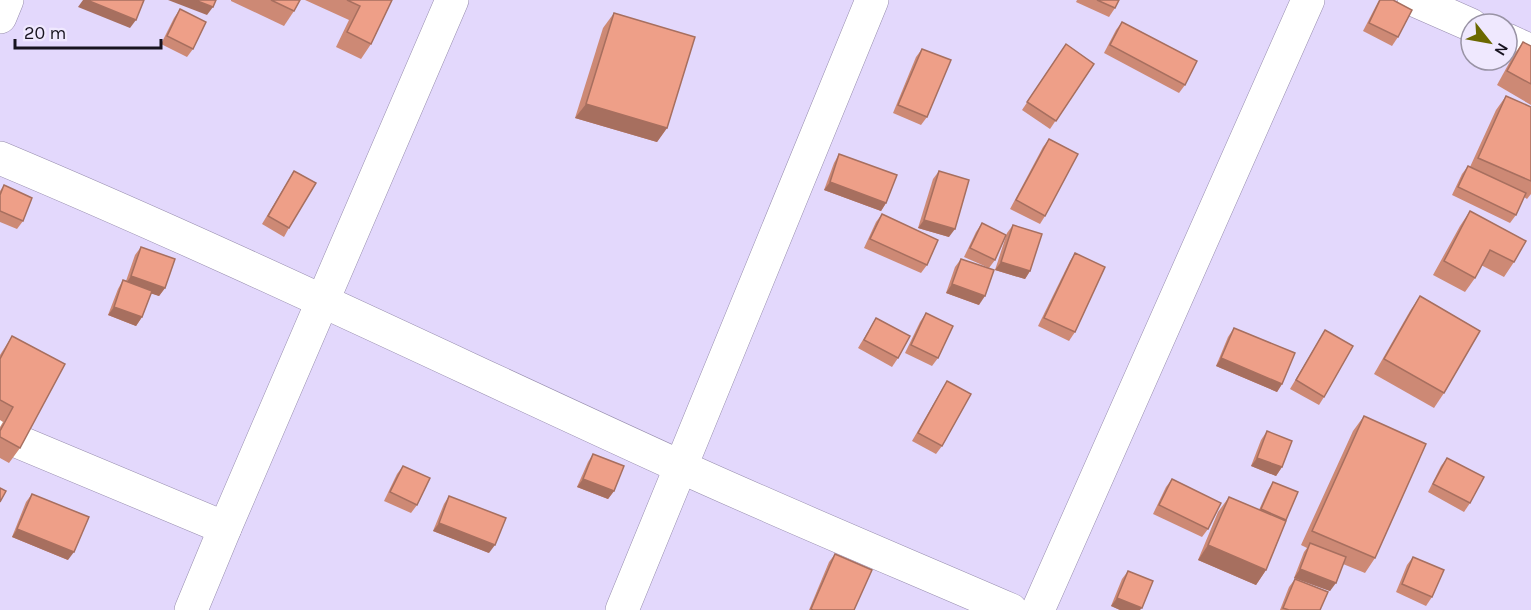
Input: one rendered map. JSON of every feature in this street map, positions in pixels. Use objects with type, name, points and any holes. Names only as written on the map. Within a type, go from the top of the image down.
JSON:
[{"type":"street","points":[[0,17],[7,0]]},
{"type":"street","points":[[191,610],[452,0]]},
{"type":"street","points":[[622,610],[872,0]]},
{"type":"street","points":[[1038,610],[1308,0]]},
{"type":"street","points":[[1414,0],[1459,20]]},
{"type":"street","points":[[0,158],[61,183],[323,301],[682,467],[1011,610]]},
{"type":"street","points":[[0,434],[225,528]]},
{"type":"building","points":[[87,0],[144,0],[136,20]]},
{"type":"building","points":[[195,0],[216,0],[213,7]]},
{"type":"building","points":[[271,0],[300,0],[294,11]]},
{"type":"building","points":[[347,0],[392,0],[371,44],[347,32],[360,6]]},
{"type":"building","points":[[1097,0],[1119,0],[1115,8]]},
{"type":"building","points":[[1380,0],[1393,0],[1412,10],[1398,37],[1369,23]]},
{"type":"building","points":[[180,9],[206,22],[193,49],[167,36]]},
{"type":"building","points":[[614,13],[695,37],[667,128],[586,104]]},
{"type":"building","points":[[1122,22],[1197,61],[1185,85],[1110,45]]},
{"type":"building","points":[[1523,42],[1531,46],[1531,84],[1509,72],[1519,72],[1519,49]]},
{"type":"building","points":[[1066,44],[1094,64],[1056,121],[1027,102]]},
{"type":"building","points":[[922,49],[951,60],[927,117],[898,105]]},
{"type":"building","points":[[1506,96],[1531,107],[1531,181],[1478,158]]},
{"type":"building","points":[[1049,139],[1078,154],[1045,216],[1016,200]]},
{"type":"building","points":[[839,154],[897,175],[886,203],[830,182]]},
{"type":"building","points":[[1468,166],[1526,193],[1516,215],[1458,187]]},
{"type":"building","points":[[294,171],[316,183],[289,228],[268,216]]},
{"type":"building","points":[[939,171],[969,180],[955,229],[924,220]]},
{"type":"building","points":[[4,185],[32,198],[23,221],[0,211],[0,195]]},
{"type":"building","points":[[1470,211],[1526,241],[1514,262],[1490,250],[1475,278],[1444,261]]},
{"type":"building","points":[[882,214],[938,240],[927,265],[870,239]]},
{"type":"building","points":[[982,223],[1006,235],[995,260],[970,248]]},
{"type":"building","points":[[1013,225],[1042,234],[1030,271],[1001,262]]},
{"type":"building","points":[[141,247],[175,259],[165,288],[131,276]]},
{"type":"building","points":[[1075,253],[1105,267],[1075,332],[1044,318]]},
{"type":"building","points":[[961,259],[994,270],[985,296],[952,284]]},
{"type":"building","points":[[123,280],[152,291],[142,317],[114,307]]},
{"type":"building","points":[[1420,296],[1480,331],[1444,393],[1384,359]]},
{"type":"building","points":[[926,313],[953,326],[938,358],[911,345]]},
{"type":"building","points":[[876,318],[910,336],[898,358],[864,340]]},
{"type":"building","points":[[1234,328],[1295,353],[1282,384],[1221,358]]},
{"type":"building","points":[[1325,330],[1353,346],[1324,397],[1296,380]]},
{"type":"building","points":[[12,336],[65,364],[20,448],[0,437],[0,431],[13,407],[0,400],[0,359]]},
{"type":"building","points":[[947,381],[971,394],[942,446],[918,433]]},
{"type":"building","points":[[1364,416],[1426,444],[1375,558],[1312,531]]},
{"type":"building","points":[[1267,431],[1292,441],[1282,467],[1257,458]]},
{"type":"building","points":[[593,454],[624,466],[614,491],[583,479]]},
{"type":"building","points":[[1447,458],[1484,477],[1470,503],[1433,484]]},
{"type":"building","points":[[403,466],[430,478],[417,505],[390,492]]},
{"type":"building","points":[[1172,479],[1221,503],[1208,529],[1159,505]]},
{"type":"building","points":[[1273,482],[1298,492],[1286,520],[1261,509]]},
{"type":"building","points":[[0,488],[6,491],[0,502]]},
{"type":"building","points":[[32,494],[89,517],[74,552],[17,529]]},
{"type":"building","points":[[449,496],[506,518],[495,545],[439,523]]},
{"type":"building","points":[[1229,497],[1286,521],[1266,570],[1208,545]]},
{"type":"building","points":[[1310,543],[1346,557],[1336,583],[1300,569]]},
{"type":"building","points":[[835,554],[872,570],[854,610],[813,610],[811,609]]},
{"type":"building","points":[[1413,557],[1444,570],[1432,597],[1402,584]]},
{"type":"building","points":[[1128,571],[1153,581],[1142,608],[1117,598]]},
{"type":"building","points":[[1295,579],[1328,592],[1320,610],[1283,608]]}]
